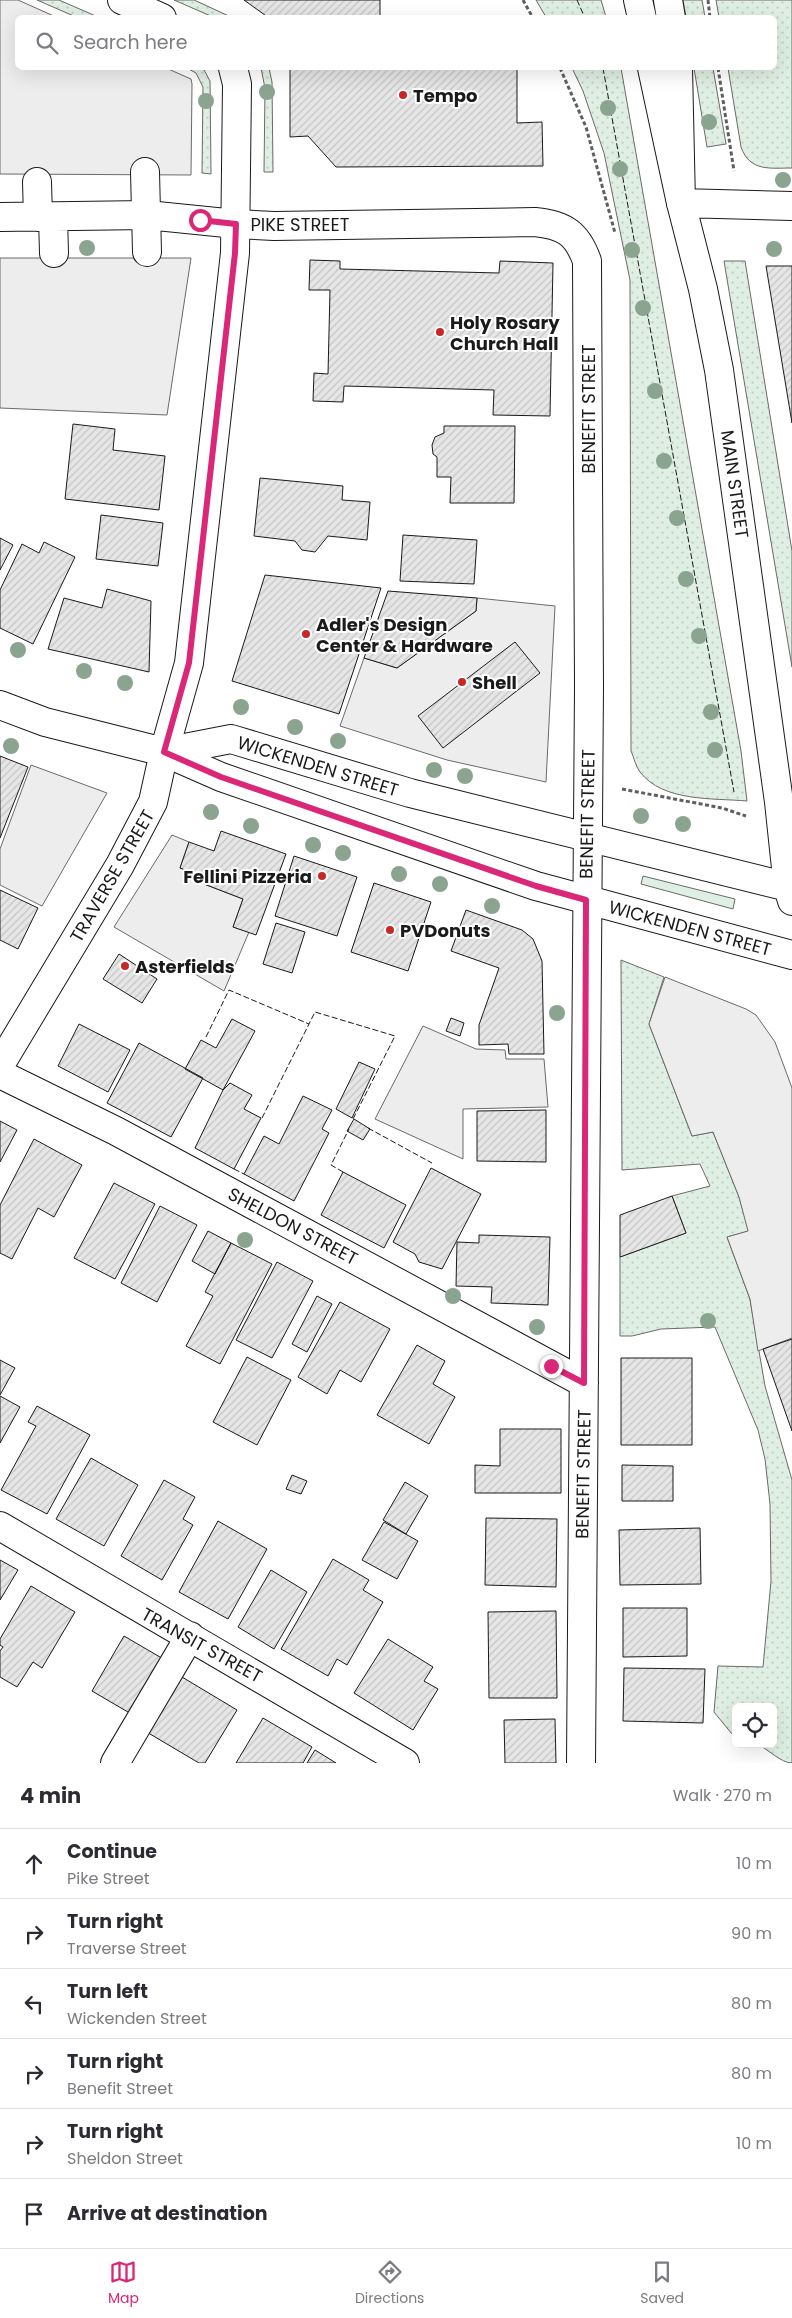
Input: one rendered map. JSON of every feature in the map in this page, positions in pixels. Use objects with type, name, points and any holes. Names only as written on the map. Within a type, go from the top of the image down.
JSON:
[{"type":"main road","points":[[122,0],[155,15]]},
{"type":"main road","points":[[638,0],[641,15]]},
{"type":"main road","points":[[668,0],[670,15]]},
{"type":"main road","name":"TRAVERSE STREET","points":[[0,1065],[120,865],[154,802],[164,752],[189,663],[235,253],[237,84],[234,70]]},
{"type":"main road","points":[[652,70],[681,202],[792,206]]},
{"type":"main road","name":"MAIN STREET","points":[[678,70],[681,202],[703,289],[719,370],[791,892]]},
{"type":"main road","points":[[145,172],[147,252]]},
{"type":"main road","points":[[37,182],[54,252]]},
{"type":"main road","name":"PIKE STREET","points":[[0,217],[147,215],[274,226],[535,222],[551,224],[568,231]]},
{"type":"main road","name":"BENEFIT STREET","points":[[568,231],[581,244],[587,261],[589,687],[581,1763]]},
{"type":"main road","name":"WICKENDEN STREET","points":[[0,705],[45,722],[164,752],[221,777],[536,886],[792,955]]},
{"type":"main road","name":"WICKENDEN STREET","points":[[164,752],[231,739],[410,793],[587,837],[791,892]]},
{"type":"main road","name":"SHELDON STREET","points":[[0,1074],[116,1131],[584,1383]]},
{"type":"main road","name":"TRANSIT STREET","points":[[0,1526],[405,1763]]},
{"type":"main road","points":[[115,1763],[190,1636]]},
{"type":"path","points":[[523,0],[531,15]]},
{"type":"path","points":[[708,0],[710,15]]},
{"type":"path","points":[[718,70],[735,176]]},
{"type":"path","points":[[617,788],[722,808],[781,825]]},
{"type":"green space","points":[[37,0],[59,0],[93,15],[71,15]]},
{"type":"green space","points":[[174,0],[194,0],[227,15],[208,15]]},
{"type":"green space","points":[[536,0],[601,0],[605,15],[545,15]]},
{"type":"green space","points":[[683,0],[702,0],[705,15],[686,15]]},
{"type":"green space","points":[[716,0],[792,0],[792,168],[762,167],[755,165],[745,155],[741,147],[728,70],[777,70],[777,15],[719,15]]},
{"type":"green space","points":[[191,70],[204,70],[210,81],[211,174],[202,173],[203,87],[196,73]]},
{"type":"green space","points":[[261,70],[269,70],[272,82],[273,172],[264,172],[265,88]]},
{"type":"green space","points":[[573,70],[621,70],[741,751],[747,801],[689,797],[662,789],[650,782],[640,772],[631,751],[630,280],[604,153],[583,91]]},
{"type":"green space","points":[[694,70],[713,70],[726,144],[707,147]]},
{"type":"green space","points":[[724,261],[745,261],[792,551],[792,667]]},
{"type":"green space","points":[[643,876],[735,899],[733,909],[641,884]]},
{"type":"green space","points":[[621,960],[664,977],[649,1024],[692,1136],[713,1132],[739,1197],[749,1231],[727,1237],[750,1299],[765,1386],[792,1480],[792,1763],[783,1761],[763,1748],[777,1748],[777,1703],[732,1703],[732,1734],[714,1712],[718,1666],[763,1667],[771,1581],[770,1504],[765,1459],[758,1430],[715,1327],[661,1329],[632,1336],[620,1336],[620,1257],[686,1233],[672,1196],[710,1186],[700,1164],[622,1170]]},
{"type":"shaded area","points":[[0,0],[18,0],[52,15],[15,15],[15,70],[171,70],[191,79],[191,175],[0,174]]},
{"type":"shaded area","points":[[0,258],[191,258],[167,415],[0,408]]},
{"type":"shaded area","points":[[477,598],[555,606],[546,782],[447,760],[340,726],[364,658],[397,668],[476,611]]},
{"type":"shaded area","points":[[31,765],[107,793],[42,906],[0,885],[0,849]]},
{"type":"shaded area","points":[[172,835],[189,842],[180,868],[207,878],[204,884],[243,899],[233,927],[249,932],[224,991],[114,927]]},
{"type":"shaded area","points":[[665,977],[746,1009],[756,1015],[775,1042],[792,1088],[792,1338],[758,1351],[750,1299],[727,1237],[748,1231],[739,1197],[713,1132],[692,1136],[649,1024]]},
{"type":"shaded area","points":[[423,1026],[476,1049],[505,1050],[506,1059],[544,1059],[548,1107],[463,1109],[463,1159],[375,1119]]},
{"type":"building","points":[[244,0],[380,0],[380,15],[265,15]]},
{"type":"building","name":"Tempo","points":[[290,70],[517,70],[517,123],[542,122],[543,166],[336,167],[308,136],[290,137]]},
{"type":"building","name":"Holy Rosary Church Hall","points":[[310,260],[340,261],[340,269],[499,273],[500,261],[553,263],[550,416],[493,415],[494,390],[344,386],[343,402],[313,401],[314,373],[328,374],[330,290],[309,290]]},
{"type":"building","points":[[766,266],[792,266],[792,423]]},
{"type":"building","points":[[73,424],[115,429],[113,450],[165,456],[159,510],[65,499]]},
{"type":"building","points":[[444,426],[515,426],[514,503],[450,503],[451,477],[437,477],[437,457],[433,454],[432,445],[435,437],[444,433]]},
{"type":"building","points":[[260,478],[343,486],[342,500],[370,502],[367,540],[328,536],[315,552],[302,550],[295,541],[254,536]]},
{"type":"building","points":[[101,515],[163,523],[158,566],[96,559]]},
{"type":"building","points":[[403,535],[477,540],[474,584],[400,581]]},
{"type":"building","points":[[0,538],[13,545],[0,570]]},
{"type":"building","points":[[44,542],[75,557],[33,644],[0,628],[0,590],[22,544],[39,553]]},
{"type":"building","name":"Adler's Design Center & Hardware","points":[[265,575],[381,588],[339,714],[232,681]]},
{"type":"building","points":[[107,589],[151,601],[149,672],[48,649],[64,598],[102,608]]},
{"type":"building","points":[[388,591],[477,598],[476,611],[397,668],[364,658]]},
{"type":"building","points":[[515,642],[540,673],[443,748],[418,716]]},
{"type":"building","points":[[0,756],[28,767],[0,838]]},
{"type":"building","points":[[221,831],[286,854],[256,935],[233,927],[243,899],[204,884],[207,878],[180,868],[189,842],[214,851]]},
{"type":"building","points":[[294,856],[357,877],[337,936],[275,916]]},
{"type":"building","points":[[374,883],[431,902],[408,971],[351,952]]},
{"type":"building","points":[[0,890],[38,908],[18,949],[0,940]]},
{"type":"building","points":[[466,910],[522,930],[533,939],[542,961],[544,1054],[509,1054],[508,1044],[479,1045],[479,1025],[499,968],[451,951]]},
{"type":"building","points":[[276,923],[305,932],[292,973],[263,964]]},
{"type":"building","name":"Asterfields","points":[[119,954],[157,979],[142,1003],[103,979]]},
{"type":"building","points":[[451,1018],[464,1023],[460,1036],[446,1031]]},
{"type":"building","points":[[232,1019],[255,1031],[223,1090],[185,1069],[201,1040],[216,1048]]},
{"type":"building","points":[[79,1024],[130,1050],[108,1092],[58,1066]]},
{"type":"building","points":[[139,1043],[203,1078],[171,1137],[107,1103]]},
{"type":"building","points":[[359,1062],[375,1069],[352,1118],[336,1109]]},
{"type":"building","points":[[230,1083],[252,1095],[244,1109],[261,1118],[234,1169],[195,1148],[223,1090]]},
{"type":"building","points":[[303,1096],[332,1110],[322,1129],[329,1133],[294,1201],[244,1174],[264,1136],[279,1144]]},
{"type":"building","points":[[546,1110],[546,1162],[477,1161],[477,1111]]},
{"type":"building","points":[[354,1119],[370,1129],[363,1140],[347,1131]]},
{"type":"building","points":[[0,1121],[17,1130],[0,1162]]},
{"type":"building","points":[[34,1139],[82,1165],[54,1217],[38,1208],[12,1259],[0,1253],[0,1205]]},
{"type":"building","points":[[431,1168],[481,1194],[442,1269],[419,1262],[415,1254],[393,1242]]},
{"type":"building","points":[[343,1172],[406,1205],[384,1248],[321,1215]]},
{"type":"building","points":[[114,1183],[155,1204],[115,1279],[74,1258]]},
{"type":"building","points":[[672,1196],[686,1233],[620,1257],[620,1215]]},
{"type":"building","points":[[160,1206],[197,1225],[157,1302],[121,1283]]},
{"type":"building","points":[[208,1231],[231,1243],[215,1274],[192,1261]]},
{"type":"building","points":[[479,1235],[550,1237],[548,1305],[491,1303],[492,1287],[456,1286],[457,1242],[479,1243]]},
{"type":"building","points":[[231,1243],[272,1264],[220,1364],[186,1346],[213,1296],[205,1292]]},
{"type":"building","points":[[277,1262],[313,1281],[272,1358],[236,1340]]},
{"type":"building","points":[[317,1296],[332,1304],[307,1352],[292,1344]]},
{"type":"building","points":[[340,1302],[390,1329],[361,1382],[340,1370],[327,1394],[298,1377]]},
{"type":"building","points":[[792,1339],[792,1431],[763,1349]]},
{"type":"building","points":[[417,1345],[445,1361],[433,1384],[455,1397],[429,1444],[377,1415]]},
{"type":"building","points":[[247,1357],[291,1380],[257,1445],[213,1422]]},
{"type":"building","points":[[621,1358],[692,1358],[692,1445],[621,1445]]},
{"type":"building","points":[[0,1360],[15,1368],[0,1395]]},
{"type":"building","points":[[0,1396],[20,1407],[0,1443]]},
{"type":"building","points":[[37,1406],[90,1435],[47,1514],[1,1490],[36,1426],[28,1422]]},
{"type":"building","points":[[500,1429],[561,1429],[561,1493],[475,1493],[475,1465],[500,1466]]},
{"type":"building","points":[[91,1458],[138,1485],[104,1546],[56,1519]]},
{"type":"building","points":[[622,1465],[673,1466],[673,1501],[622,1501]]},
{"type":"building","points":[[292,1475],[307,1481],[301,1494],[286,1489]]},
{"type":"building","points":[[164,1480],[195,1497],[183,1519],[193,1525],[162,1580],[121,1556]]},
{"type":"building","points":[[405,1482],[428,1496],[406,1534],[383,1520]]},
{"type":"building","points":[[486,1518],[557,1519],[556,1587],[485,1585]]},
{"type":"building","points":[[218,1521],[267,1549],[228,1619],[179,1592]]},
{"type":"building","points":[[384,1522],[418,1541],[397,1579],[362,1560]]},
{"type":"building","points":[[700,1528],[701,1584],[620,1585],[619,1530]]},
{"type":"building","points":[[333,1559],[369,1580],[363,1590],[383,1602],[347,1665],[337,1659],[328,1676],[281,1649]]},
{"type":"building","points":[[0,1560],[18,1570],[0,1600]]},
{"type":"building","points":[[271,1570],[307,1592],[274,1649],[238,1627]]},
{"type":"building","points":[[31,1586],[75,1612],[42,1668],[33,1662],[17,1687],[0,1677],[0,1651],[3,1647],[0,1645],[0,1639]]},
{"type":"building","points":[[623,1608],[687,1608],[687,1656],[623,1657]]},
{"type":"building","points":[[556,1611],[557,1698],[489,1698],[488,1612]]},
{"type":"building","points":[[124,1636],[165,1660],[133,1715],[92,1691]]},
{"type":"building","points":[[388,1639],[433,1667],[424,1681],[438,1689],[413,1730],[354,1693]]},
{"type":"building","points":[[624,1668],[705,1669],[703,1723],[623,1721]]},
{"type":"building","points":[[177,1674],[237,1710],[205,1763],[199,1763],[145,1731]]},
{"type":"building","points":[[263,1718],[312,1747],[303,1763],[236,1763]]},
{"type":"building","points":[[555,1719],[556,1763],[505,1763],[504,1720]]},
{"type":"building","points":[[315,1750],[336,1763],[307,1763]]},
{"type":"fence","points":[[577,0],[584,15]]},
{"type":"fence","points":[[603,70],[734,792]]},
{"type":"fence","points":[[206,1037],[229,990],[309,1024]]},
{"type":"fence","points":[[262,1118],[315,1012],[395,1036],[353,1119]]},
{"type":"fence","points":[[368,1128],[432,1163]]},
{"type":"fence","points":[[343,1172],[331,1165],[349,1129]]},
{"type":"fence","points":[[234,1169],[244,1174]]},
{"type":"place","name":"Tempo","points":[[403,95]]},
{"type":"place","name":"Holy Rosary Church Hall","points":[[440,332]]},
{"type":"place","name":"Adler's Design Center & Hardware","points":[[306,634]]},
{"type":"place","name":"Shell","points":[[462,682]]},
{"type":"place","name":"Fellini Pizzeria","points":[[322,876]]},
{"type":"place","name":"PVDonuts","points":[[390,930]]},
{"type":"place","name":"Asterfields","points":[[125,966]]},
{"type":"route","points":[[200,220],[236,224],[235,253],[189,663],[164,752],[221,777],[536,886],[586,900],[584,1383],[551,1366]]}]
